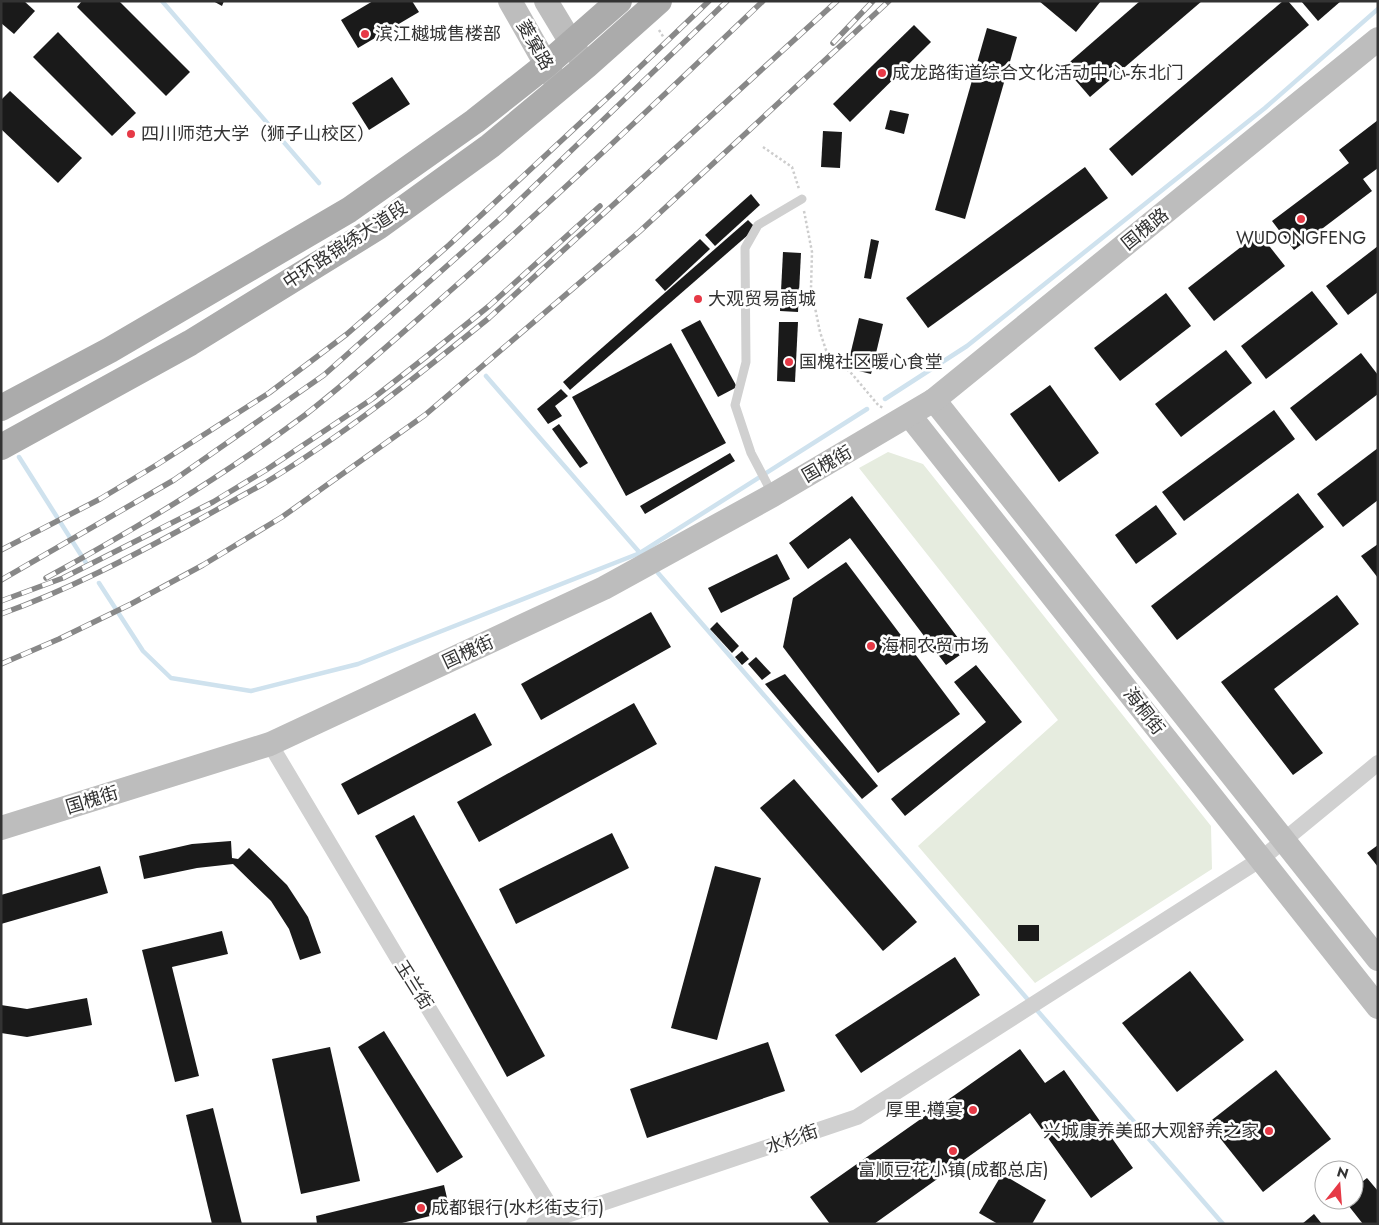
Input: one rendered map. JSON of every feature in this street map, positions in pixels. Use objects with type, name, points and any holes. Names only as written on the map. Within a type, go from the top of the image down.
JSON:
[{"type":"main road","name":"中环路锦绣大道段","points":[[1,408],[110,350],[349,210],[475,121],[546,65],[619,1]]},
{"type":"main road","name":"中环路锦绣大道段","points":[[1,447],[190,343],[378,227],[490,146],[586,66],[659,1]]},
{"type":"street","name":"菱窠路","points":[[510,1],[560,88]]},
{"type":"street","name":"菱窠路","points":[[546,1],[586,66]]},
{"type":"street","name":"国槐路","points":[[910,416],[934,400],[1378,38]]},
{"type":"street","name":"海桐街","points":[[934,400],[1378,959]]},
{"type":"street","name":"海桐街","points":[[910,416],[1378,1007]]},
{"type":"street","name":"国槐街","points":[[1,828],[270,744],[604,588],[770,488],[910,416]]},
{"type":"street","name":"玉兰街","points":[[270,744],[397,958],[559,1221]]},
{"type":"street","name":"水杉街","points":[[534,1224],[559,1221],[857,1117],[1261,859],[1378,763]]},
{"type":"lane","points":[[770,488],[751,454],[735,405],[746,362],[745,248],[758,225],[802,199]]},
{"type":"path","points":[[659,30],[664,38]]},
{"type":"path","points":[[763,147],[792,167],[802,199],[812,252],[812,288],[820,332],[826,350],[852,374],[879,406],[910,416]]},
{"type":"shaded area","points":[[888,452],[923,464],[1211,826],[1212,869],[1035,983],[918,846],[1058,720],[859,468]]},
{"type":"building","points":[[1,1],[24,1],[35,11],[14,34],[1,23]]},
{"type":"building","points":[[82,1],[119,1],[190,72],[166,96],[77,7]]},
{"type":"building","points":[[213,1],[224,1],[222,6]]},
{"type":"building","name":"滨江樾城售楼部","points":[[373,1],[412,1],[419,12],[358,48],[341,20]]},
{"type":"building","points":[[1039,1],[1101,1],[1076,32]]},
{"type":"building","points":[[1140,1],[1202,1],[1090,97],[1064,67]]},
{"type":"building","points":[[1283,1],[1288,1],[1309,25],[1132,176],[1109,149]]},
{"type":"building","points":[[1301,1],[1341,1],[1318,21]]},
{"type":"building","name":"成龙路街道综合文化活动中心-东北门","points":[[914,25],[931,42],[850,122],[833,104]]},
{"type":"building","points":[[987,28],[1017,37],[965,219],[935,210]]},
{"type":"building","points":[[58,32],[136,113],[112,136],[33,57]]},
{"type":"building","points":[[392,77],[410,104],[369,130],[352,103]]},
{"type":"building","points":[[10,91],[82,158],[58,183],[1,129],[1,100]]},
{"type":"building","points":[[890,110],[909,114],[904,134],[885,129]]},
{"type":"building","points":[[1378,120],[1378,168],[1363,179],[1372,191],[1294,250],[1272,221],[1349,163],[1339,150]]},
{"type":"building","points":[[823,131],[842,132],[840,168],[821,167]]},
{"type":"building","points":[[1085,167],[1108,198],[928,328],[906,298]]},
{"type":"building","points":[[751,194],[760,205],[715,246],[705,235]]},
{"type":"building","points":[[748,220],[756,228],[570,390],[563,382]]},
{"type":"building","points":[[1259,233],[1285,266],[1214,321],[1188,288]]},
{"type":"building","points":[[700,239],[710,249],[665,291],[655,280]]},
{"type":"building","points":[[871,239],[879,241],[871,279],[864,278]]},
{"type":"building","points":[[1378,246],[1378,292],[1348,315],[1326,286]]},
{"type":"building","points":[[783,252],[801,253],[798,312],[780,311]]},
{"type":"building","points":[[1312,291],[1338,324],[1266,379],[1241,346]]},
{"type":"building","points":[[1166,293],[1191,326],[1120,381],[1094,348]]},
{"type":"building","points":[[859,318],[883,324],[871,374],[847,368]]},
{"type":"building","points":[[700,320],[737,387],[718,397],[681,330]]},
{"type":"building","points":[[779,322],[798,322],[795,382],[777,381]]},
{"type":"building","points":[[671,343],[726,443],[626,496],[572,397]]},
{"type":"building","points":[[1226,350],[1252,383],[1181,437],[1155,404]]},
{"type":"building","points":[[1361,353],[1378,375],[1378,394],[1316,441],[1290,408]]},
{"type":"building","points":[[1050,385],[1099,453],[1059,482],[1010,414]]},
{"type":"building","points":[[561,389],[568,396],[555,406],[562,416],[548,424],[537,409]]},
{"type":"building","points":[[1274,410],[1295,439],[1184,521],[1162,492]]},
{"type":"building","points":[[559,424],[588,463],[580,468],[552,429]]},
{"type":"building","points":[[1378,448],[1378,500],[1343,527],[1317,494]]},
{"type":"building","points":[[730,453],[735,461],[645,514],[640,506]]},
{"type":"building","points":[[1298,493],[1324,527],[1177,640],[1151,606]]},
{"type":"building","points":[[852,496],[967,650],[946,665],[850,538],[808,569],[789,543]]},
{"type":"building","points":[[1156,505],[1177,534],[1136,564],[1115,535]]},
{"type":"building","points":[[1378,544],[1378,578],[1361,556]]},
{"type":"building","points":[[777,554],[790,579],[721,613],[708,588]]},
{"type":"building","points":[[846,562],[960,714],[878,773],[783,647],[793,598]]},
{"type":"building","points":[[1337,595],[1359,624],[1274,689],[1323,753],[1293,775],[1221,682]]},
{"type":"building","points":[[651,612],[671,647],[541,720],[521,684]]},
{"type":"building","points":[[717,622],[739,646],[732,653],[710,629]]},
{"type":"building","points":[[742,651],[749,659],[742,665],[735,657]]},
{"type":"building","points":[[756,657],[771,673],[762,680],[748,664]]},
{"type":"building","points":[[976,665],[1022,722],[905,816],[891,799],[986,722],[954,682]]},
{"type":"building","points":[[785,674],[878,786],[862,799],[765,684]]},
{"type":"building","points":[[634,703],[657,744],[479,842],[457,802]]},
{"type":"building","points":[[475,713],[492,745],[358,815],[341,784]]},
{"type":"building","points":[[794,779],[917,922],[883,951],[760,808]]},
{"type":"building","points":[[414,815],[545,1056],[507,1077],[375,836]]},
{"type":"building","points":[[612,833],[629,868],[516,924],[499,889]]},
{"type":"building","points":[[231,841],[232,858],[238,859],[249,848],[287,885],[308,917],[321,953],[300,960],[289,929],[271,901],[233,864],[197,868],[144,879],[139,856],[192,844]]},
{"type":"building","points":[[1378,845],[1378,867],[1367,853]]},
{"type":"building","points":[[100,866],[108,893],[1,924],[1,895]]},
{"type":"building","points":[[715,866],[761,878],[717,1040],[671,1028]]},
{"type":"building","points":[[1018,925],[1039,925],[1039,941],[1018,941]]},
{"type":"building","points":[[222,931],[228,954],[172,967],[199,1076],[175,1082],[142,950]]},
{"type":"building","points":[[955,957],[980,995],[861,1073],[835,1035]]},
{"type":"building","points":[[1190,971],[1244,1040],[1177,1092],[1122,1023]]},
{"type":"building","points":[[87,998],[92,1025],[27,1037],[1,1033],[1,1005],[27,1009]]},
{"type":"building","points":[[384,1031],[463,1157],[437,1173],[358,1047]]},
{"type":"building","points":[[768,1042],[785,1091],[647,1138],[630,1089]]},
{"type":"building","points":[[330,1047],[360,1181],[301,1194],[272,1059]]},
{"type":"building","points":[[1020,1049],[1045,1083],[1064,1070],[1133,1168],[1091,1198],[1030,1113],[874,1224],[830,1224],[810,1197]]},
{"type":"building","name":"兴城康养美邸大观舒养之家","points":[[1276,1070],[1331,1139],[1263,1192],[1208,1123]]},
{"type":"building","points":[[213,1108],[242,1224],[212,1224],[186,1115]]},
{"type":"building","points":[[1002,1174],[1046,1200],[1032,1224],[998,1224],[979,1213]]},
{"type":"building","points":[[1367,1178],[1378,1191],[1378,1224],[1363,1224],[1352,1210],[1364,1210],[1364,1180]]},
{"type":"building","points":[[444,1185],[450,1211],[398,1224],[317,1224],[316,1216]]},
{"type":"building","points":[[1314,1214],[1322,1224],[1302,1224]]},
{"type":"waterway","points":[[162,1],[319,183]]},
{"type":"waterway","points":[[885,399],[967,346],[1265,108],[1378,9]]},
{"type":"waterway","points":[[486,376],[640,553]]},
{"type":"waterway","points":[[99,583],[143,651],[171,678],[251,691],[358,664],[640,553],[867,409]]},
{"type":"waterway","points":[[19,457],[88,566]]},
{"type":"waterway","points":[[658,573],[1030,1002]]},
{"type":"waterway","points":[[1035,1008],[1223,1224]]},
{"type":"railway","points":[[1,550],[100,499],[158,464],[269,393],[347,334],[449,245],[709,1]]},
{"type":"railway","points":[[1,580],[174,480],[324,375],[501,218],[727,1]]},
{"type":"railway","points":[[46,578],[146,521],[211,480],[274,438],[324,400],[530,220],[763,1]]},
{"type":"railway","points":[[1,614],[75,584],[170,536],[293,466],[350,426],[407,384],[489,318],[837,1]]},
{"type":"railway","points":[[833,43],[873,1]]},
{"type":"railway","points":[[1,664],[59,639],[131,604],[203,565],[282,517],[425,415],[639,232],[889,1]]},
{"type":"railway","points":[[1,601],[63,578],[213,502],[266,470],[372,399],[427,356],[489,306],[600,206]]},
{"type":"place","name":"滨江樾城售楼部","points":[[365,34]]},
{"type":"place","name":"成龙路街道综合文化活动中心-东北门","points":[[882,73]]},
{"type":"place","name":"四川师范大学（狮子山校区）","points":[[131,134]]},
{"type":"place","name":"WUDONGFENG","points":[[1301,219]]},
{"type":"place","name":"大观贸易商城","points":[[698,299]]},
{"type":"place","name":"国槐社区暖心食堂","points":[[789,362]]},
{"type":"place","name":"海桐农贸市场","points":[[871,646]]},
{"type":"place","name":"厚里·樽宴","points":[[973,1110]]},
{"type":"place","name":"兴城康养美邸大观舒养之家","points":[[1269,1131]]},
{"type":"place","name":"富顺豆花小镇(成都总店)","points":[[953,1151]]},
{"type":"place","name":"成都银行(水杉街支行)","points":[[421,1208]]}]
